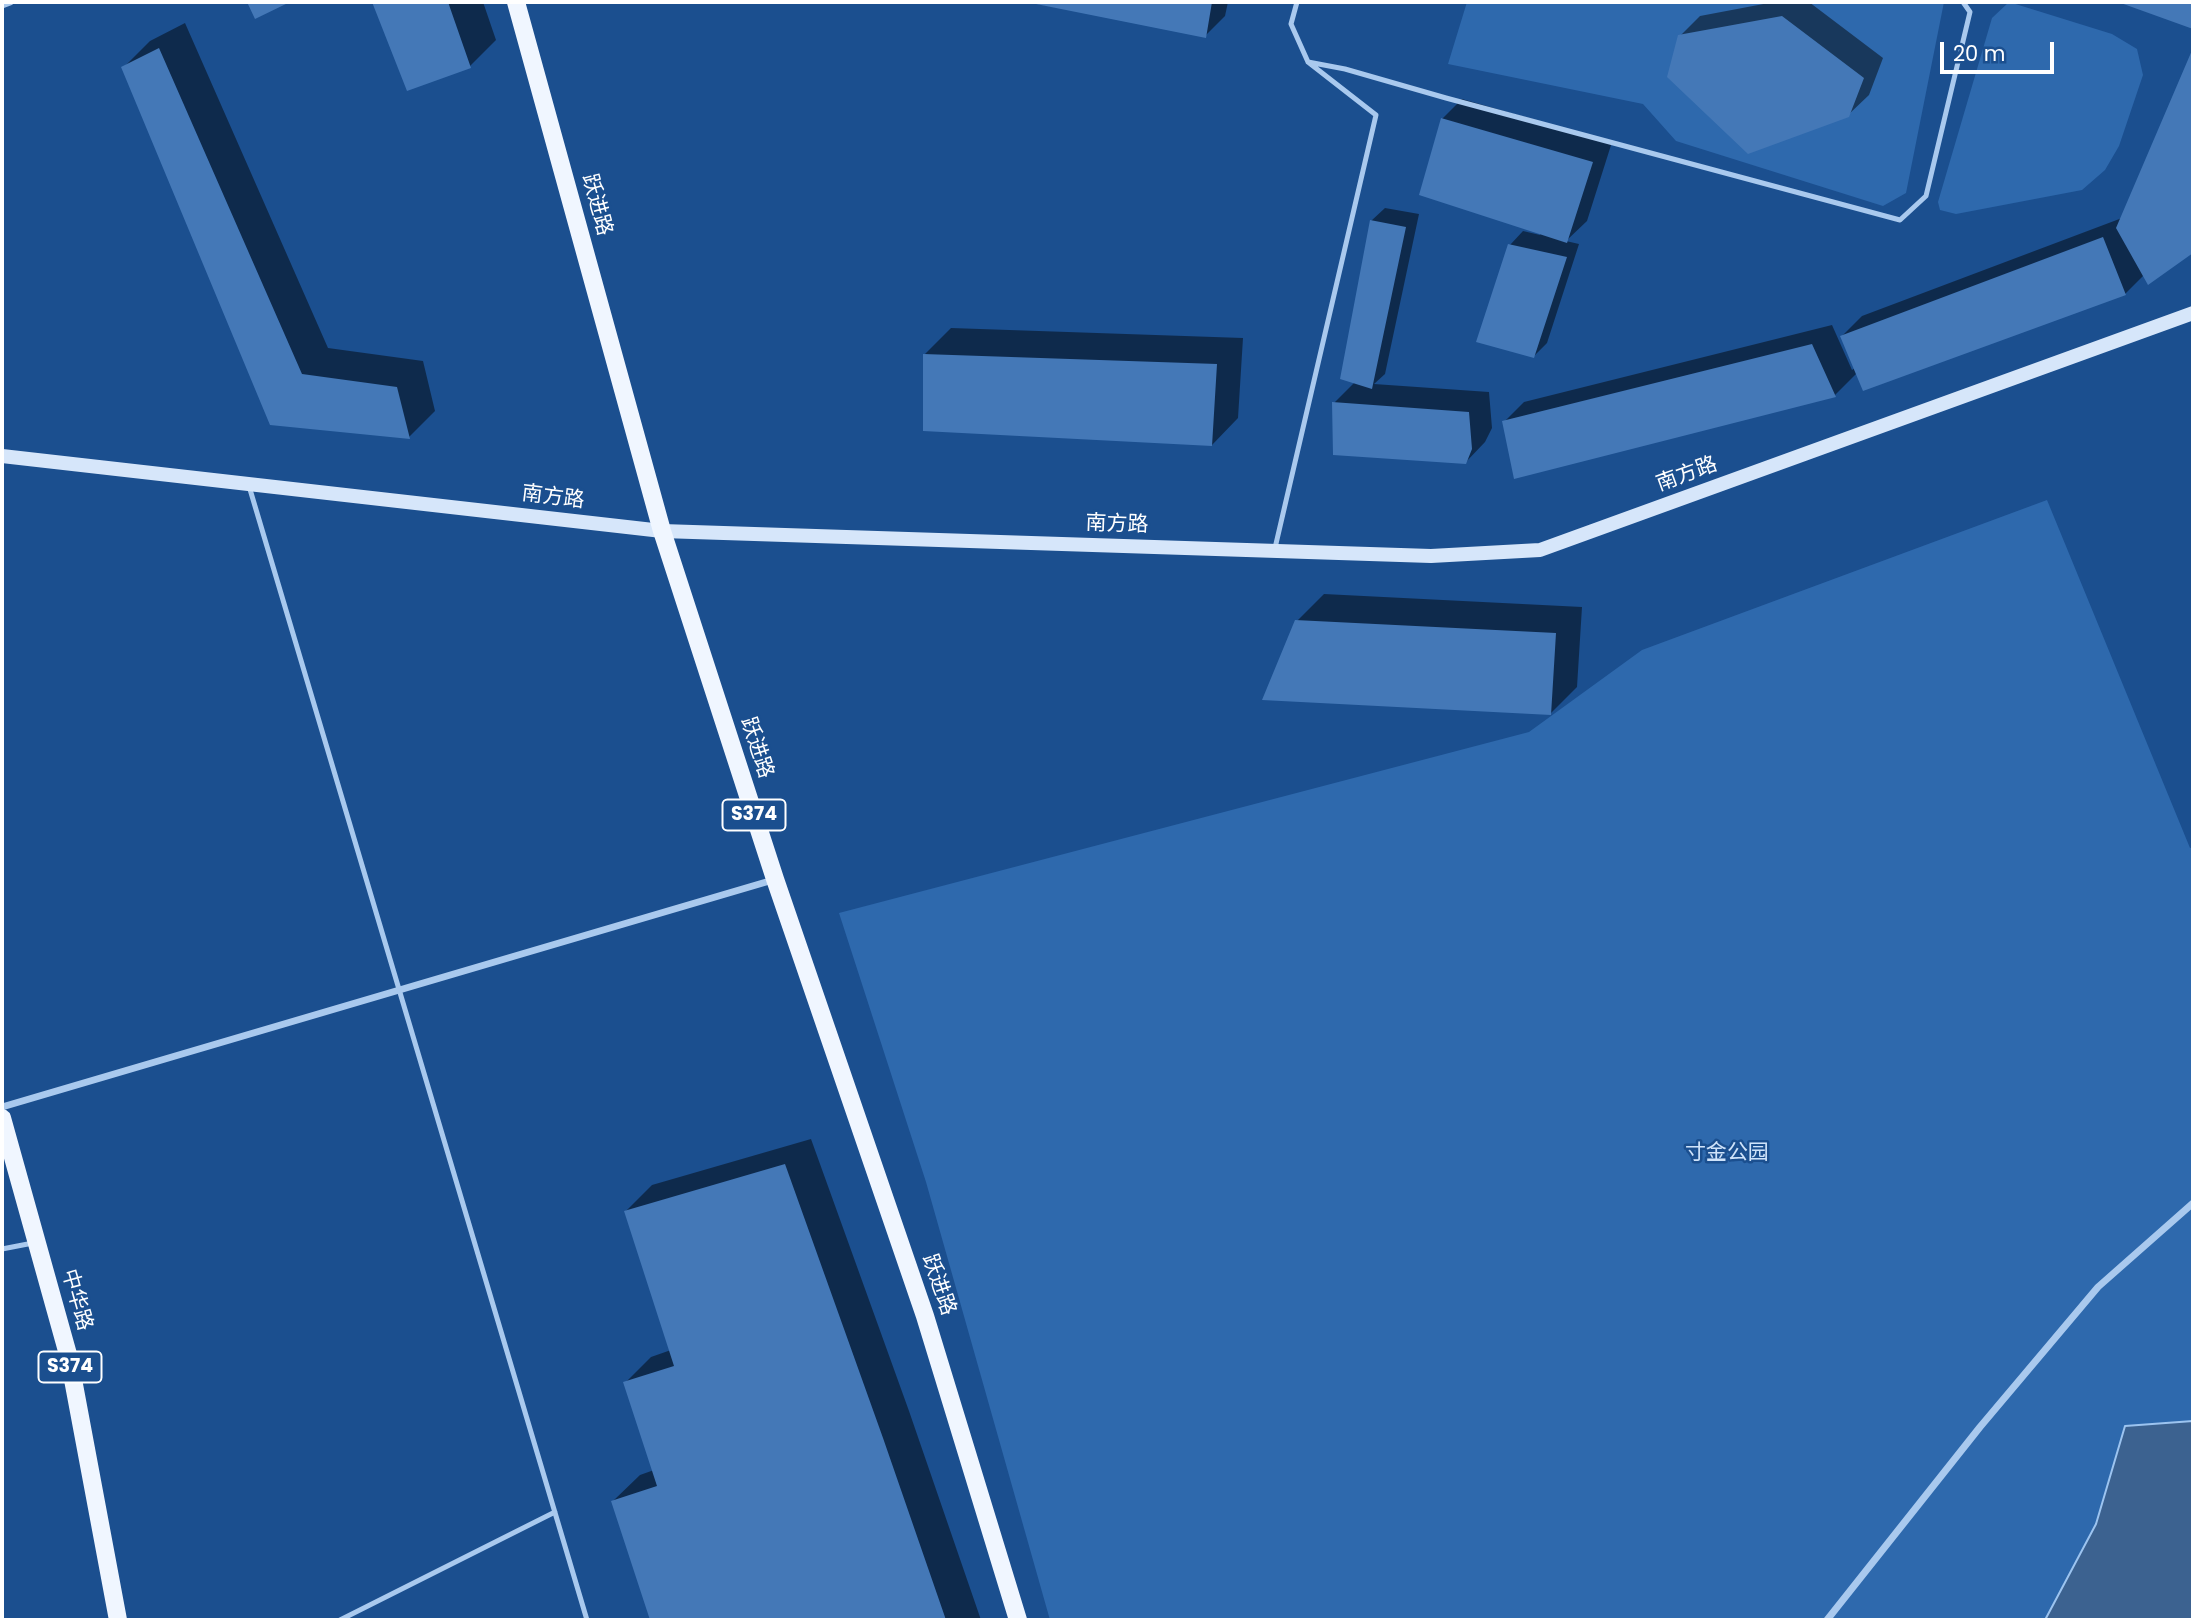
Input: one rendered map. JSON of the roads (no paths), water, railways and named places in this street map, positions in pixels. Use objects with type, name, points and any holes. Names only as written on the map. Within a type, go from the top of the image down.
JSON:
[{"type":"main road","name":"跃进路","points":[[516,2],[662,531],[775,879],[925,1315],[1018,1620]]},
{"type":"main road","name":"中华路","points":[[2,1118],[69,1358],[118,1620]]},
{"type":"street","points":[[2,5],[10,2]]},
{"type":"street","name":"南方路","points":[[2,456],[662,531],[1431,556],[1540,551],[2193,313]]},
{"type":"street","points":[[2,1107],[775,879]]},
{"type":"street","points":[[1827,1620],[1980,1427],[2098,1287],[2193,1203]]},
{"type":"lane","points":[[1274,551],[1376,115],[1308,62],[1291,24],[1297,2]]},
{"type":"lane","points":[[1308,62],[1345,69],[1900,220],[1926,195],[1970,12],[1963,2]]},
{"type":"lane","points":[[248,484],[587,1620]]},
{"type":"lane","points":[[2,1249],[36,1242]]},
{"type":"lane","points":[[340,1620],[555,1512]]},
{"type":"park label","name":"寸金公园","points":[[1727,1154]]}]
